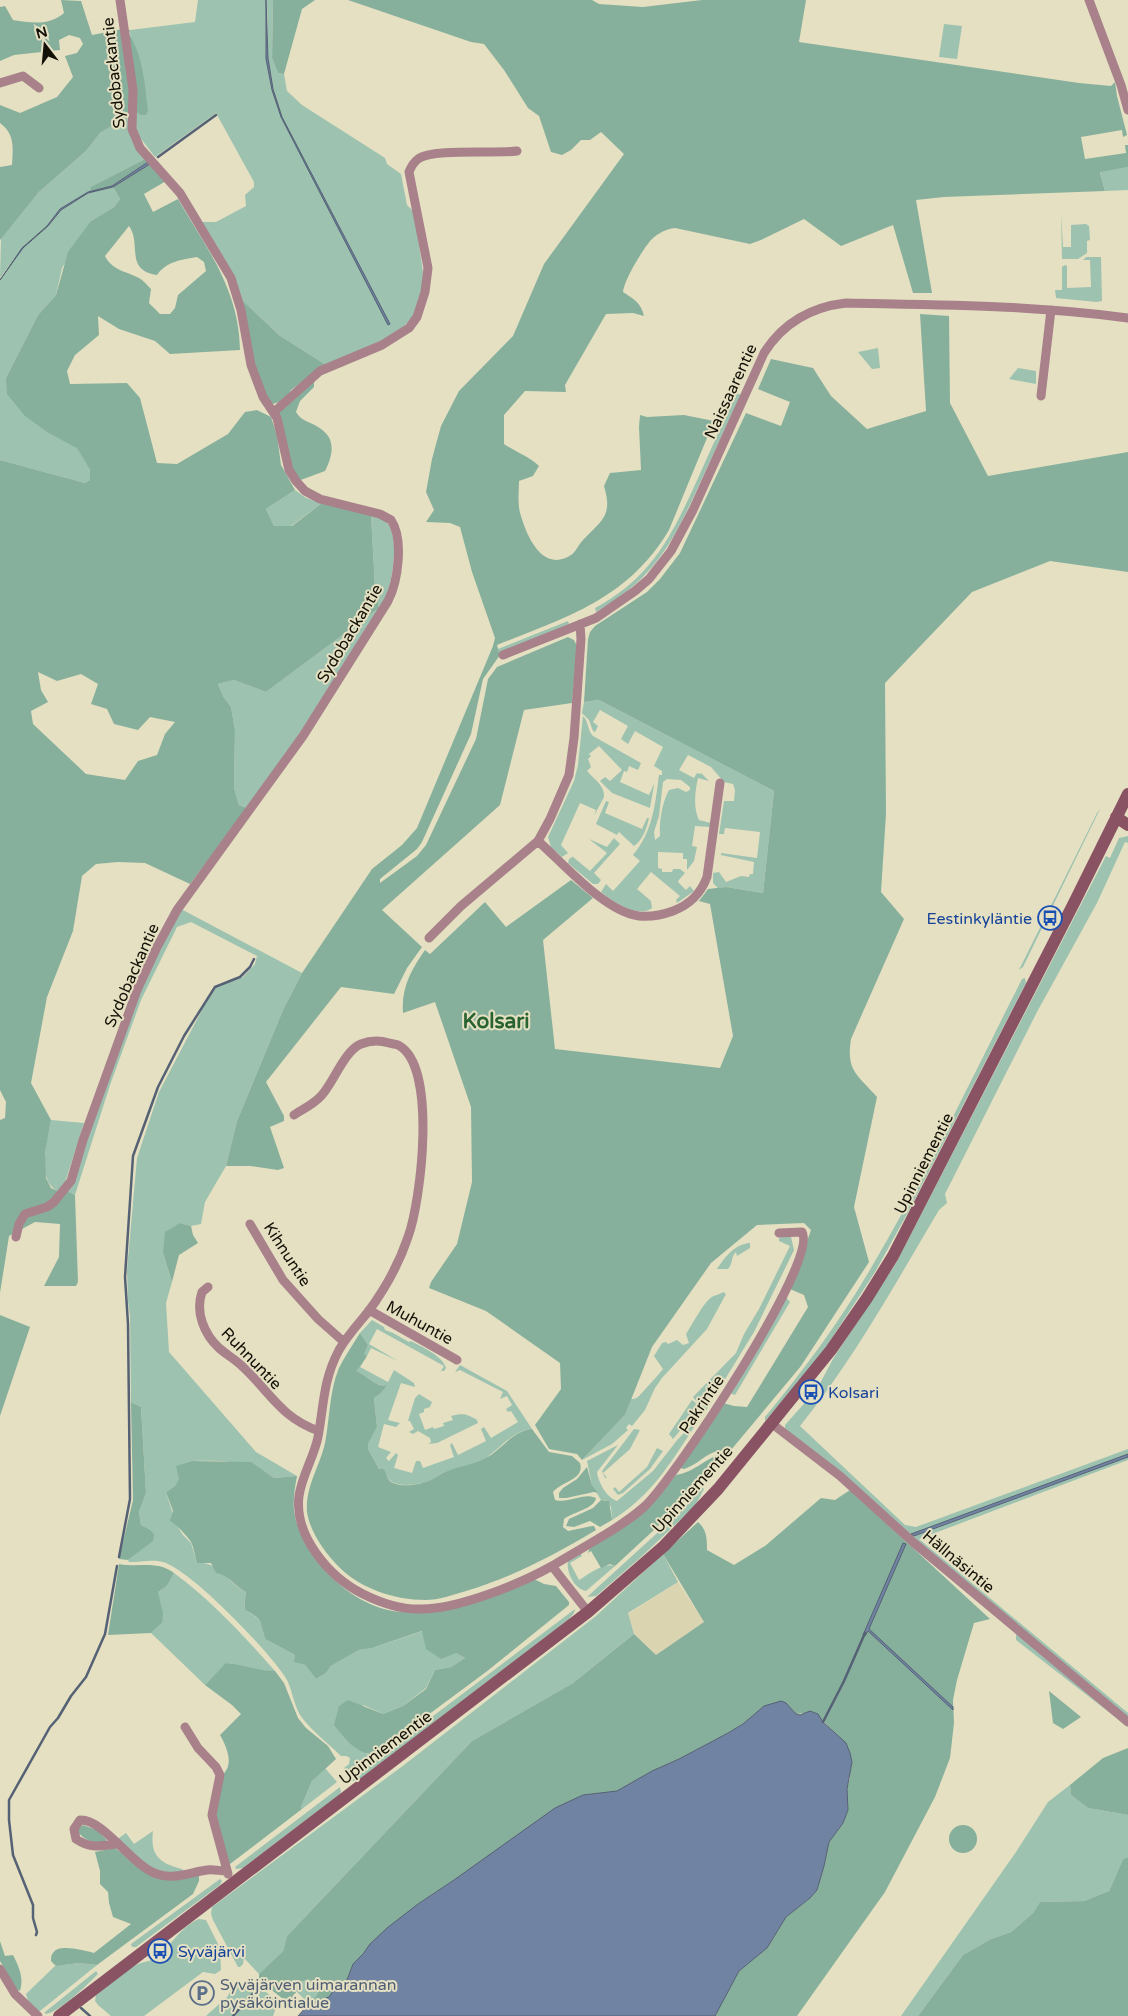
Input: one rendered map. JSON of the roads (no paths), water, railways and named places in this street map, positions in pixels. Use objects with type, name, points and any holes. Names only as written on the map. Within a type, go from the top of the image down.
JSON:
[{"type":"main road","name":"Upinniementie","points":[[59,2016],[588,1612],[653,1556],[718,1489],[849,1326],[893,1256],[1128,794]]},
{"type":"main road","points":[[1116,818],[1128,825]]},
{"type":"street","name":"Sydobackantie","points":[[16,1237],[18,1224],[25,1214],[47,1207],[54,1202],[71,1181],[83,1140],[137,990],[157,947],[177,910],[303,736],[395,588],[398,553],[394,525],[387,517],[320,499],[305,491],[289,470],[280,428],[274,412],[263,397],[250,365],[242,310],[231,278],[180,193],[140,148],[135,138],[131,119],[133,90],[120,0]]},
{"type":"street","points":[[1089,0],[1125,84],[1128,110]]},
{"type":"street","points":[[0,83],[23,76],[39,88]]},
{"type":"street","points":[[274,412],[320,371],[382,345],[409,328],[417,316],[425,292],[428,268],[409,172],[414,162],[427,155],[442,153],[505,153],[517,151]]},
{"type":"street","name":"Naissaarentie","points":[[503,655],[604,613],[635,592],[649,579],[671,551],[693,510],[764,353],[776,336],[793,322],[819,308],[846,303],[1051,310],[1128,318]]},
{"type":"street","points":[[1042,396],[1051,310]]},
{"type":"street","points":[[429,938],[460,906],[538,841],[550,819],[569,774],[574,738],[581,639],[580,624]]},
{"type":"street","points":[[538,841],[606,902],[638,916],[655,916],[667,913],[692,900],[702,889],[707,877],[720,784]]},
{"type":"street","points":[[294,1115],[320,1097],[357,1046],[371,1041],[381,1041],[399,1045],[410,1057],[420,1090],[424,1128],[421,1180],[416,1209],[408,1237],[385,1287],[344,1342],[325,1384],[314,1452],[299,1495],[299,1514],[309,1541],[322,1561],[337,1577],[355,1590],[379,1602],[397,1607],[420,1610],[432,1609],[489,1594],[522,1581],[552,1566],[588,1612]]},
{"type":"street","name":"Kihnuntie","points":[[250,1224],[283,1280],[318,1319],[344,1342]]},
{"type":"street","name":"Pakrintie","points":[[552,1566],[628,1520],[663,1487],[749,1359],[799,1262],[804,1240],[802,1232],[779,1233]]},
{"type":"street","name":"Ruhnuntie","points":[[208,1287],[202,1292],[199,1311],[210,1339],[243,1366],[280,1409],[297,1421],[319,1430]]},
{"type":"street","name":"Muhuntie","points":[[369,1310],[457,1360]]},
{"type":"street","name":"Hällnäsintie","points":[[771,1423],[840,1476],[914,1543],[1128,1722]]},
{"type":"street","points":[[185,1727],[198,1748],[216,1767],[220,1775],[212,1815],[226,1871],[234,1882]]},
{"type":"street","points":[[117,1844],[86,1846],[76,1839],[74,1829],[80,1820],[93,1823],[117,1844],[137,1862],[158,1874],[182,1875],[208,1870],[226,1871]]},
{"type":"street","points":[[0,1968],[15,1994],[38,2016]]},
{"type":"water","points":[[266,0],[268,58],[273,89],[282,117],[390,324],[388,325],[281,117],[272,90],[266,59]]},
{"type":"water","points":[[148,162],[150,164],[113,187],[88,193],[61,210],[48,226],[23,248],[0,280],[22,248],[47,226],[60,209],[88,192],[112,186]]},
{"type":"water","points":[[1128,1454],[1128,1457],[914,1536],[911,1534]]},
{"type":"water","points":[[903,1543],[906,1544],[869,1629],[953,1707],[953,1710],[868,1631],[865,1636],[863,1635]]},
{"type":"water","points":[[781,1701],[786,1703],[796,1714],[800,1715],[810,1711],[818,1714],[823,1722],[846,1743],[852,1762],[847,1789],[848,1810],[843,1823],[829,1842],[817,1890],[786,1917],[767,1948],[739,1971],[715,2016],[298,2016],[309,2004],[329,1997],[336,1987],[347,1980],[353,1964],[387,1928],[418,1904],[555,1808],[583,1795],[617,1791],[652,1771],[728,1733],[743,1724],[764,1706]]},
{"type":"waterway","points":[[158,157],[216,115]]},
{"type":"waterway","points":[[119,1557],[130,1499],[128,1324],[125,1277],[133,1156],[158,1087],[184,1036],[215,987],[240,977],[250,967],[254,959]]},
{"type":"waterway","points":[[36,1935],[33,1905],[13,1855],[9,1800],[50,1727],[86,1677],[105,1634],[117,1566]]},
{"type":"waterway","points":[[823,1722],[865,1633]]},
{"type":"waterway","points":[[233,2016],[258,1988]]},
{"type":"waterway","points":[[81,2008],[90,2016]]},
{"type":"place","name":"Eestinkyläntie","points":[[1050,918]]},
{"type":"place","name":"Kolsari","points":[[811,1392]]},
{"type":"place","name":"Syväjärvi","points":[[160,1951]]},
{"type":"place","name":"Syväjärven uimarannan pysäköintialue","points":[[202,1993]]},
{"type":"district","name":"Kolsari","points":[[496,1021]]}]
